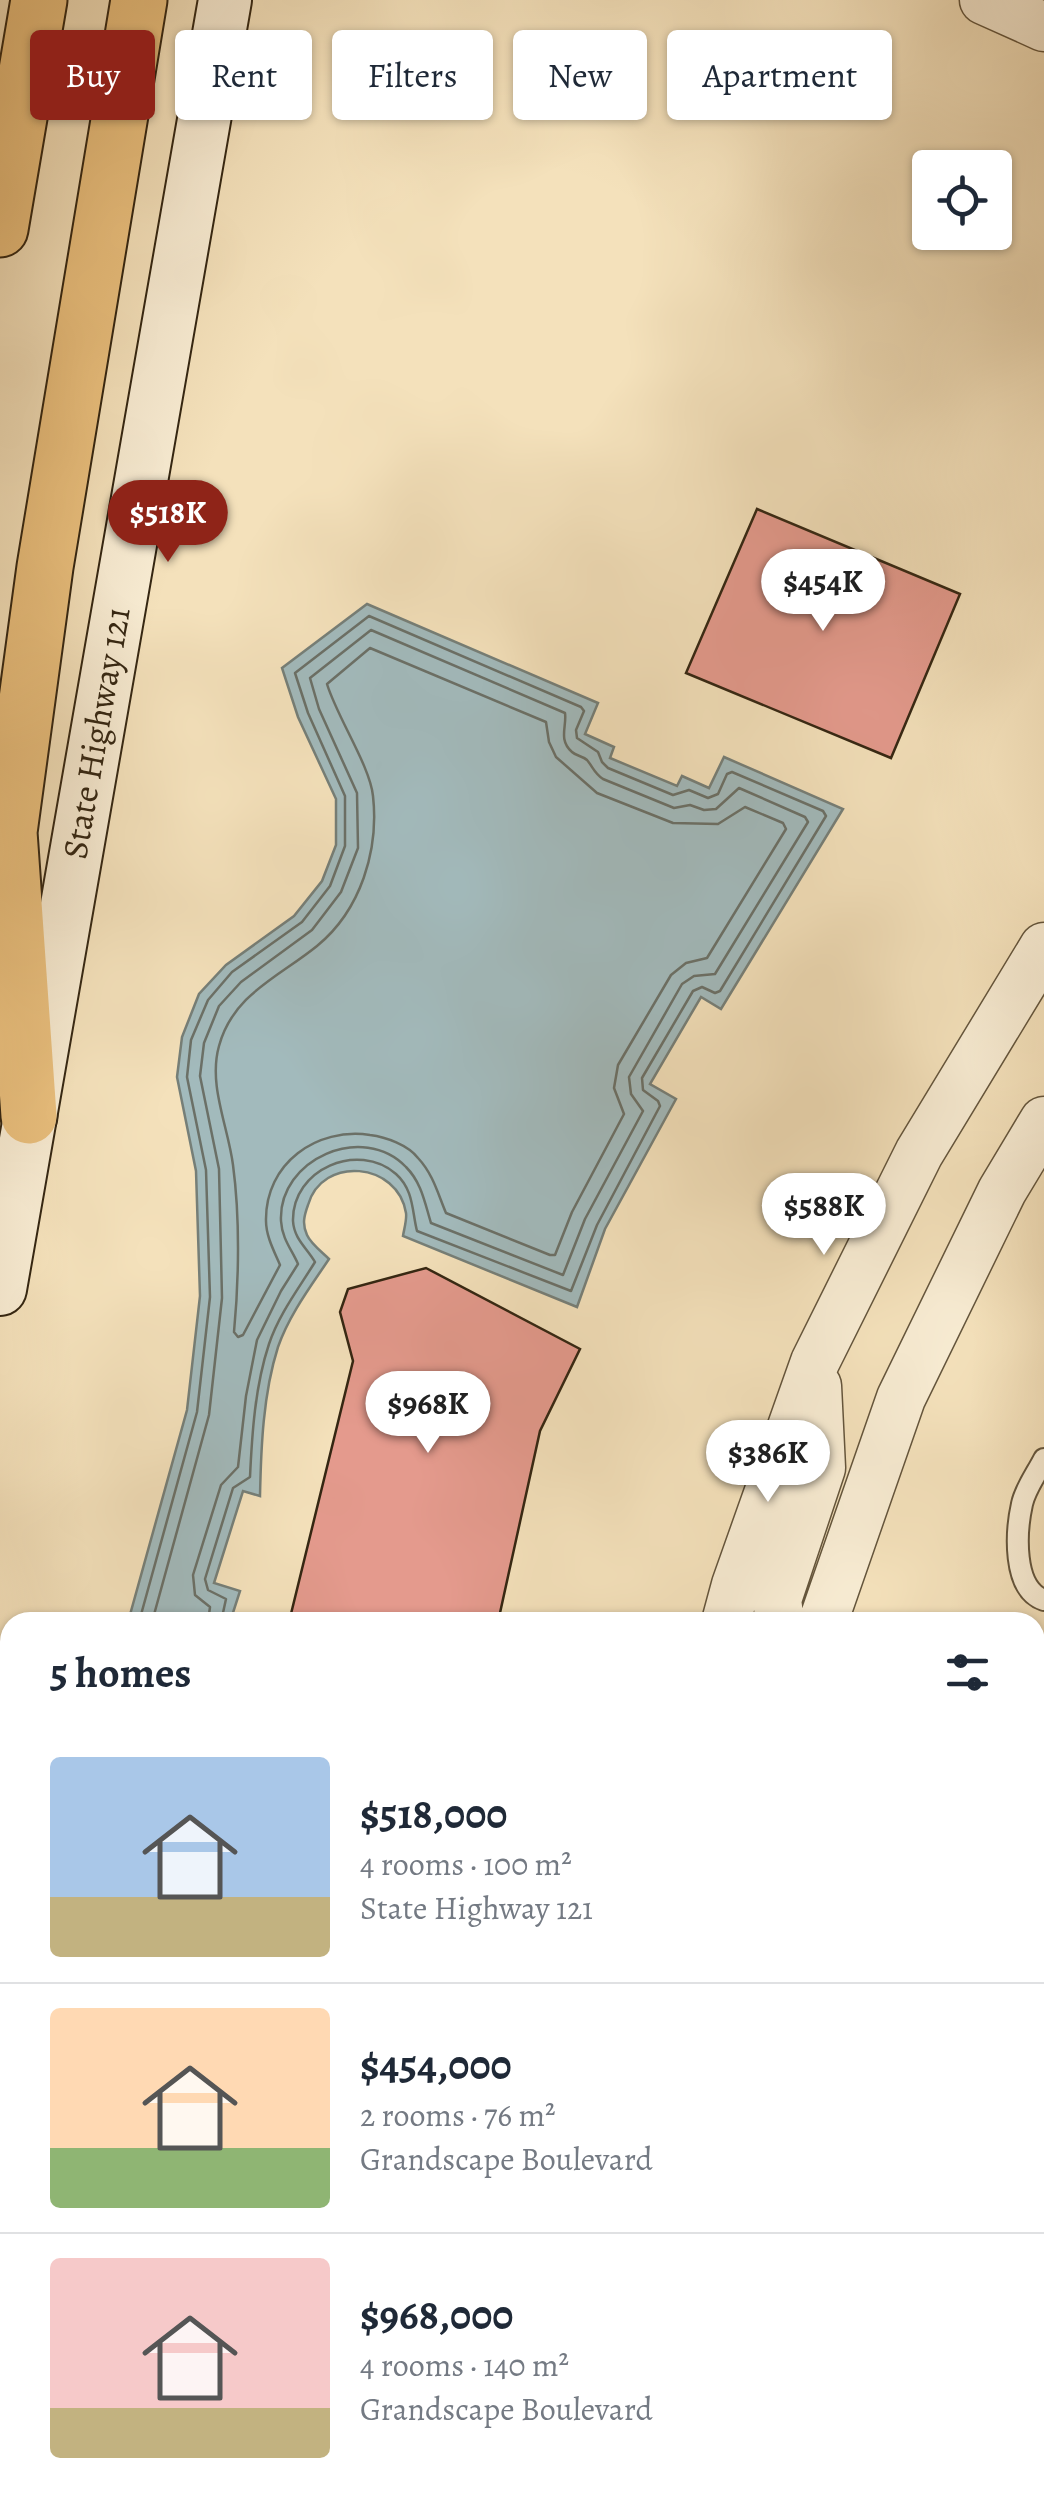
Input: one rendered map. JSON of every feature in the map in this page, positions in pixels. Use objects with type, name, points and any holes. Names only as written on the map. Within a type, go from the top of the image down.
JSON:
[{"type":"highway","points":[[0,229],[39,0]]},
{"type":"highway","points":[[29,1116],[9,832],[45,566],[139,0]]},
{"type":"main road","name":"State Highway 121","points":[[0,1289],[225,0]]},
{"type":"street","points":[[984,0],[1044,27]]},
{"type":"street","points":[[729,1612],[816,1362],[919,1153],[1044,947]]},
{"type":"street","points":[[826,1612],[901,1398],[1002,1191],[1044,1122]]},
{"type":"street","points":[[779,1612],[777,1600],[821,1468],[816,1362]]},
{"type":"lane","points":[[1044,1460],[1022,1501],[1018,1571],[1036,1597],[1044,1600]]},
{"type":"water","points":[[367,604],[598,703],[585,734],[614,747],[610,758],[677,786],[682,776],[709,788],[724,757],[843,809],[721,1009],[701,997],[650,1084],[676,1099],[605,1229],[577,1307],[403,1236],[406,1216],[400,1196],[375,1175],[343,1172],[316,1189],[305,1213],[304,1227],[311,1242],[329,1259],[288,1324],[273,1365],[264,1421],[260,1496],[243,1491],[214,1583],[240,1591],[233,1612],[131,1612],[187,1410],[200,1296],[196,1171],[177,1077],[182,1037],[199,994],[226,965],[294,916],[322,881],[336,845],[336,799],[298,717],[282,668]]},
{"type":"building","points":[[757,509],[960,594],[891,758],[686,673]]},
{"type":"building","points":[[426,1268],[580,1349],[540,1431],[500,1612],[291,1612],[353,1361],[340,1312],[348,1289]]}]
